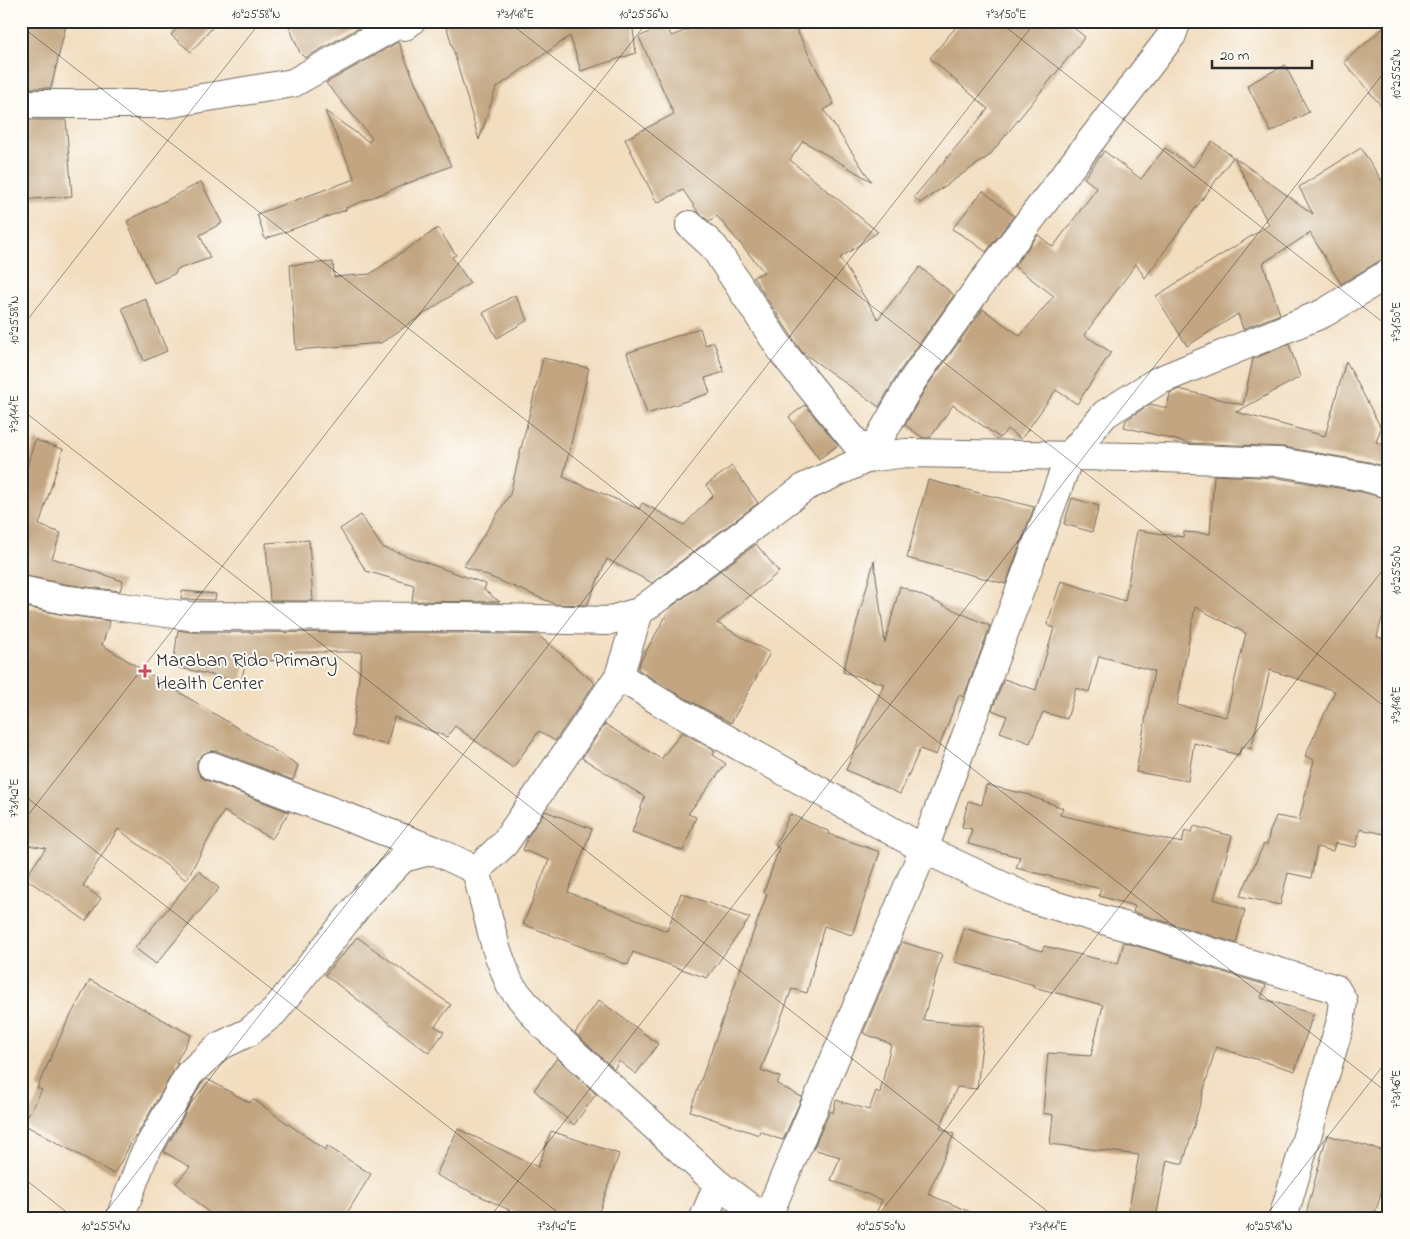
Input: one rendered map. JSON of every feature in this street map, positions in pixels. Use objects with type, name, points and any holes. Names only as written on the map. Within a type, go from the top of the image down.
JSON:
[{"type":"street","points":[[21,104],[166,104],[293,84],[402,22],[405,26],[411,21]]},
{"type":"street","points":[[868,458],[912,381],[981,284],[1172,35],[1177,21]]},
{"type":"street","points":[[690,225],[714,247],[784,354],[868,458]]},
{"type":"street","points":[[476,870],[496,948],[510,985],[543,1025],[718,1184],[765,1218],[924,849],[1070,455],[1105,414],[1158,381],[1324,313],[1389,274]]},
{"type":"street","points":[[21,590],[61,599],[190,616],[461,617],[608,621],[639,612],[805,487],[868,458],[906,452],[1280,462],[1366,477],[1389,484]]},
{"type":"street","points":[[476,870],[504,844],[619,676],[639,612]]},
{"type":"street","points":[[619,676],[924,849],[1026,897],[1336,989],[1343,1002],[1340,1024],[1284,1218]]},
{"type":"street","points":[[212,766],[434,850],[476,870]]},
{"type":"street","points":[[120,1218],[144,1157],[189,1074],[218,1048],[249,1032],[274,1012],[366,896],[403,858],[434,850]]},
{"type":"street","points":[[704,1218],[718,1184]]},
{"type":"building","points":[[21,21],[67,21],[51,88],[21,88]]},
{"type":"building","points":[[183,21],[218,21],[191,52],[171,35]]},
{"type":"building","points":[[287,21],[371,21],[305,58],[300,53]]},
{"type":"building","points":[[445,21],[632,21],[636,53],[581,71],[570,36],[496,88],[479,140]]},
{"type":"building","points":[[712,21],[792,21],[834,104],[824,110],[871,181],[803,141],[790,160],[878,232],[840,258],[878,319],[920,267],[954,295],[899,372],[879,407],[802,352],[753,277],[764,272],[717,216],[709,221],[698,212],[683,190],[657,203],[625,139],[674,114],[639,37],[666,24],[671,36]]},
{"type":"building","points":[[961,21],[1065,21],[1085,37],[989,156],[920,203],[914,197],[988,109],[930,58]]},
{"type":"building","points":[[1389,23],[1389,115],[1344,62]]},
{"type":"building","points":[[398,42],[451,166],[346,208],[346,210],[265,239],[257,214],[355,179],[325,111],[369,142],[372,138],[326,83]]},
{"type":"building","points":[[1285,65],[1309,112],[1271,132],[1247,85]]},
{"type":"building","points":[[21,120],[66,120],[72,196],[21,200]]},
{"type":"building","points":[[1212,141],[1233,157],[1145,278],[1136,264],[1084,335],[1111,352],[1077,404],[1056,390],[1021,439],[1007,429],[1000,438],[953,405],[930,438],[923,438],[905,425],[925,389],[983,309],[1020,336],[1054,296],[1014,266],[1038,235],[1053,247],[1097,188],[1084,178],[1104,151],[1141,179],[1165,148],[1193,167]]},
{"type":"building","points":[[1361,148],[1389,192],[1389,257],[1341,284],[1310,233],[1263,263],[1280,314],[1243,329],[1238,314],[1187,346],[1156,296],[1269,225],[1234,157],[1313,214],[1299,187]]},
{"type":"building","points":[[201,182],[222,223],[200,235],[210,258],[176,270],[176,273],[154,283],[127,221]]},
{"type":"building","points":[[983,191],[1014,216],[986,252],[952,229]]},
{"type":"building","points":[[438,228],[456,255],[452,257],[470,283],[381,343],[296,350],[290,265],[333,262],[334,277],[370,274]]},
{"type":"building","points":[[515,295],[528,320],[497,338],[483,313]]},
{"type":"building","points":[[145,298],[167,351],[144,361],[122,308]]},
{"type":"building","points":[[700,328],[705,345],[714,342],[724,372],[705,378],[710,393],[647,414],[627,353]]},
{"type":"building","points":[[1289,344],[1300,377],[1236,412],[1325,436],[1346,361],[1381,428],[1376,442],[1389,447],[1389,468],[1369,462],[1283,447],[1188,443],[1124,427],[1126,420],[1150,404],[1167,408],[1170,393],[1179,389],[1243,405],[1253,359]]},
{"type":"building","points":[[543,358],[589,368],[563,477],[639,509],[642,503],[684,525],[713,495],[706,485],[732,466],[758,503],[652,583],[607,559],[587,605],[555,604],[464,566],[510,494]]},
{"type":"building","points":[[805,405],[838,445],[819,459],[789,417]]},
{"type":"building","points":[[35,440],[63,449],[39,525],[61,533],[52,558],[123,581],[120,591],[64,584],[21,575],[21,486]]},
{"type":"building","points":[[1214,475],[1278,478],[1362,492],[1389,499],[1389,591],[1377,637],[1385,639],[1383,649],[1389,649],[1389,835],[1360,829],[1356,847],[1335,843],[1333,851],[1317,847],[1311,878],[1288,873],[1280,905],[1240,896],[1264,844],[1267,845],[1276,816],[1299,820],[1314,760],[1305,756],[1335,691],[1270,670],[1251,749],[1241,746],[1239,755],[1194,743],[1188,781],[1136,772],[1154,671],[1099,656],[1089,692],[1076,688],[1067,719],[1043,712],[1030,743],[1000,732],[1007,716],[992,710],[1004,679],[1036,690],[1054,628],[1047,625],[1061,581],[1125,601],[1137,530],[1183,537],[1184,532],[1210,534]],"holes":[[[1195,607],[1246,633],[1226,717],[1177,705]]]},
{"type":"building","points":[[928,480],[1034,507],[1006,584],[907,558]]},
{"type":"building","points":[[1072,498],[1099,506],[1092,532],[1064,524]]},
{"type":"building","points":[[361,515],[382,547],[486,584],[484,590],[500,602],[412,601],[414,585],[366,571],[340,529]]},
{"type":"building","points":[[309,540],[313,601],[270,601],[266,543]]},
{"type":"building","points":[[756,544],[779,572],[717,623],[770,653],[731,723],[670,690],[638,669],[640,662],[671,607]]},
{"type":"building","points":[[874,561],[885,643],[900,586],[990,626],[964,697],[959,695],[936,755],[920,749],[900,794],[846,770],[884,684],[843,672]]},
{"type":"building","points":[[182,591],[216,594],[215,600],[181,599]]},
{"type":"building","points":[[21,606],[59,614],[110,621],[102,645],[298,765],[293,780],[217,751],[203,754],[197,761],[197,769],[200,776],[206,780],[289,812],[272,839],[224,811],[186,880],[118,829],[83,886],[101,898],[86,921],[25,878],[46,848],[21,844],[21,685],[28,654],[21,651]]},
{"type":"building","points":[[178,630],[190,632],[538,635],[595,683],[555,741],[539,731],[513,768],[455,726],[447,737],[394,717],[387,745],[352,736],[362,652],[291,652],[290,661],[246,660],[241,682],[173,666]]},
{"type":"building","points":[[605,724],[661,759],[682,732],[715,751],[713,755],[726,764],[688,814],[696,817],[683,851],[632,832],[645,797],[582,758]]},
{"type":"building","points":[[986,785],[1030,795],[1063,808],[1060,815],[1182,843],[1185,830],[1192,832],[1194,826],[1232,836],[1214,899],[1245,910],[1236,943],[1133,912],[1135,906],[1099,896],[1101,889],[1016,868],[1020,857],[968,844],[972,829],[962,827],[968,801],[982,805]]},
{"type":"building","points":[[545,811],[592,829],[568,892],[667,931],[681,893],[750,918],[707,978],[633,952],[628,965],[523,924],[549,860],[523,850],[528,836]]},
{"type":"building","points":[[790,814],[830,832],[829,834],[880,852],[852,935],[824,926],[807,993],[792,989],[761,1070],[780,1077],[777,1084],[802,1097],[783,1140],[760,1131],[759,1135],[690,1111],[767,894],[764,892],[779,848],[775,846]]},
{"type":"building","points":[[199,871],[219,888],[156,964],[135,948]]},
{"type":"building","points":[[964,928],[1042,951],[1044,946],[1118,964],[1124,942],[1266,985],[1261,998],[1313,1014],[1295,1071],[1216,1047],[1183,1164],[1167,1160],[1156,1218],[1127,1218],[1139,1155],[1050,1144],[1053,1115],[1043,1113],[1048,1053],[1091,1056],[1103,1005],[1033,987],[1034,985],[955,962]]},
{"type":"building","points":[[357,937],[451,1005],[435,1026],[444,1032],[429,1053],[325,975]]},
{"type":"building","points":[[902,942],[942,954],[923,1020],[984,1026],[977,1089],[957,1087],[940,1128],[954,1134],[928,1194],[984,1218],[874,1218],[882,1200],[831,1180],[840,1157],[813,1149],[830,1111],[833,1113],[836,1100],[869,1110],[876,1091],[880,1093],[891,1044],[863,1033]]},
{"type":"building","points":[[90,980],[191,1035],[176,1062],[178,1063],[114,1174],[23,1124],[42,1090],[37,1088],[66,1024]]},
{"type":"building","points":[[599,1000],[658,1044],[636,1074],[619,1061],[614,1069],[575,1033]]},
{"type":"building","points":[[557,1058],[596,1094],[574,1125],[534,1090]]},
{"type":"building","points":[[207,1079],[250,1103],[253,1099],[325,1150],[327,1146],[371,1174],[344,1218],[215,1218],[176,1183],[190,1167],[164,1152],[201,1084]]},
{"type":"building","points":[[458,1129],[538,1167],[551,1131],[619,1154],[597,1218],[526,1218],[436,1175]]},
{"type":"building","points":[[1327,1135],[1389,1152],[1389,1164],[1374,1218],[1305,1218]]},
{"type":"place","name":"Maraban Rido Primary Health Center","points":[[145,671]]}]
